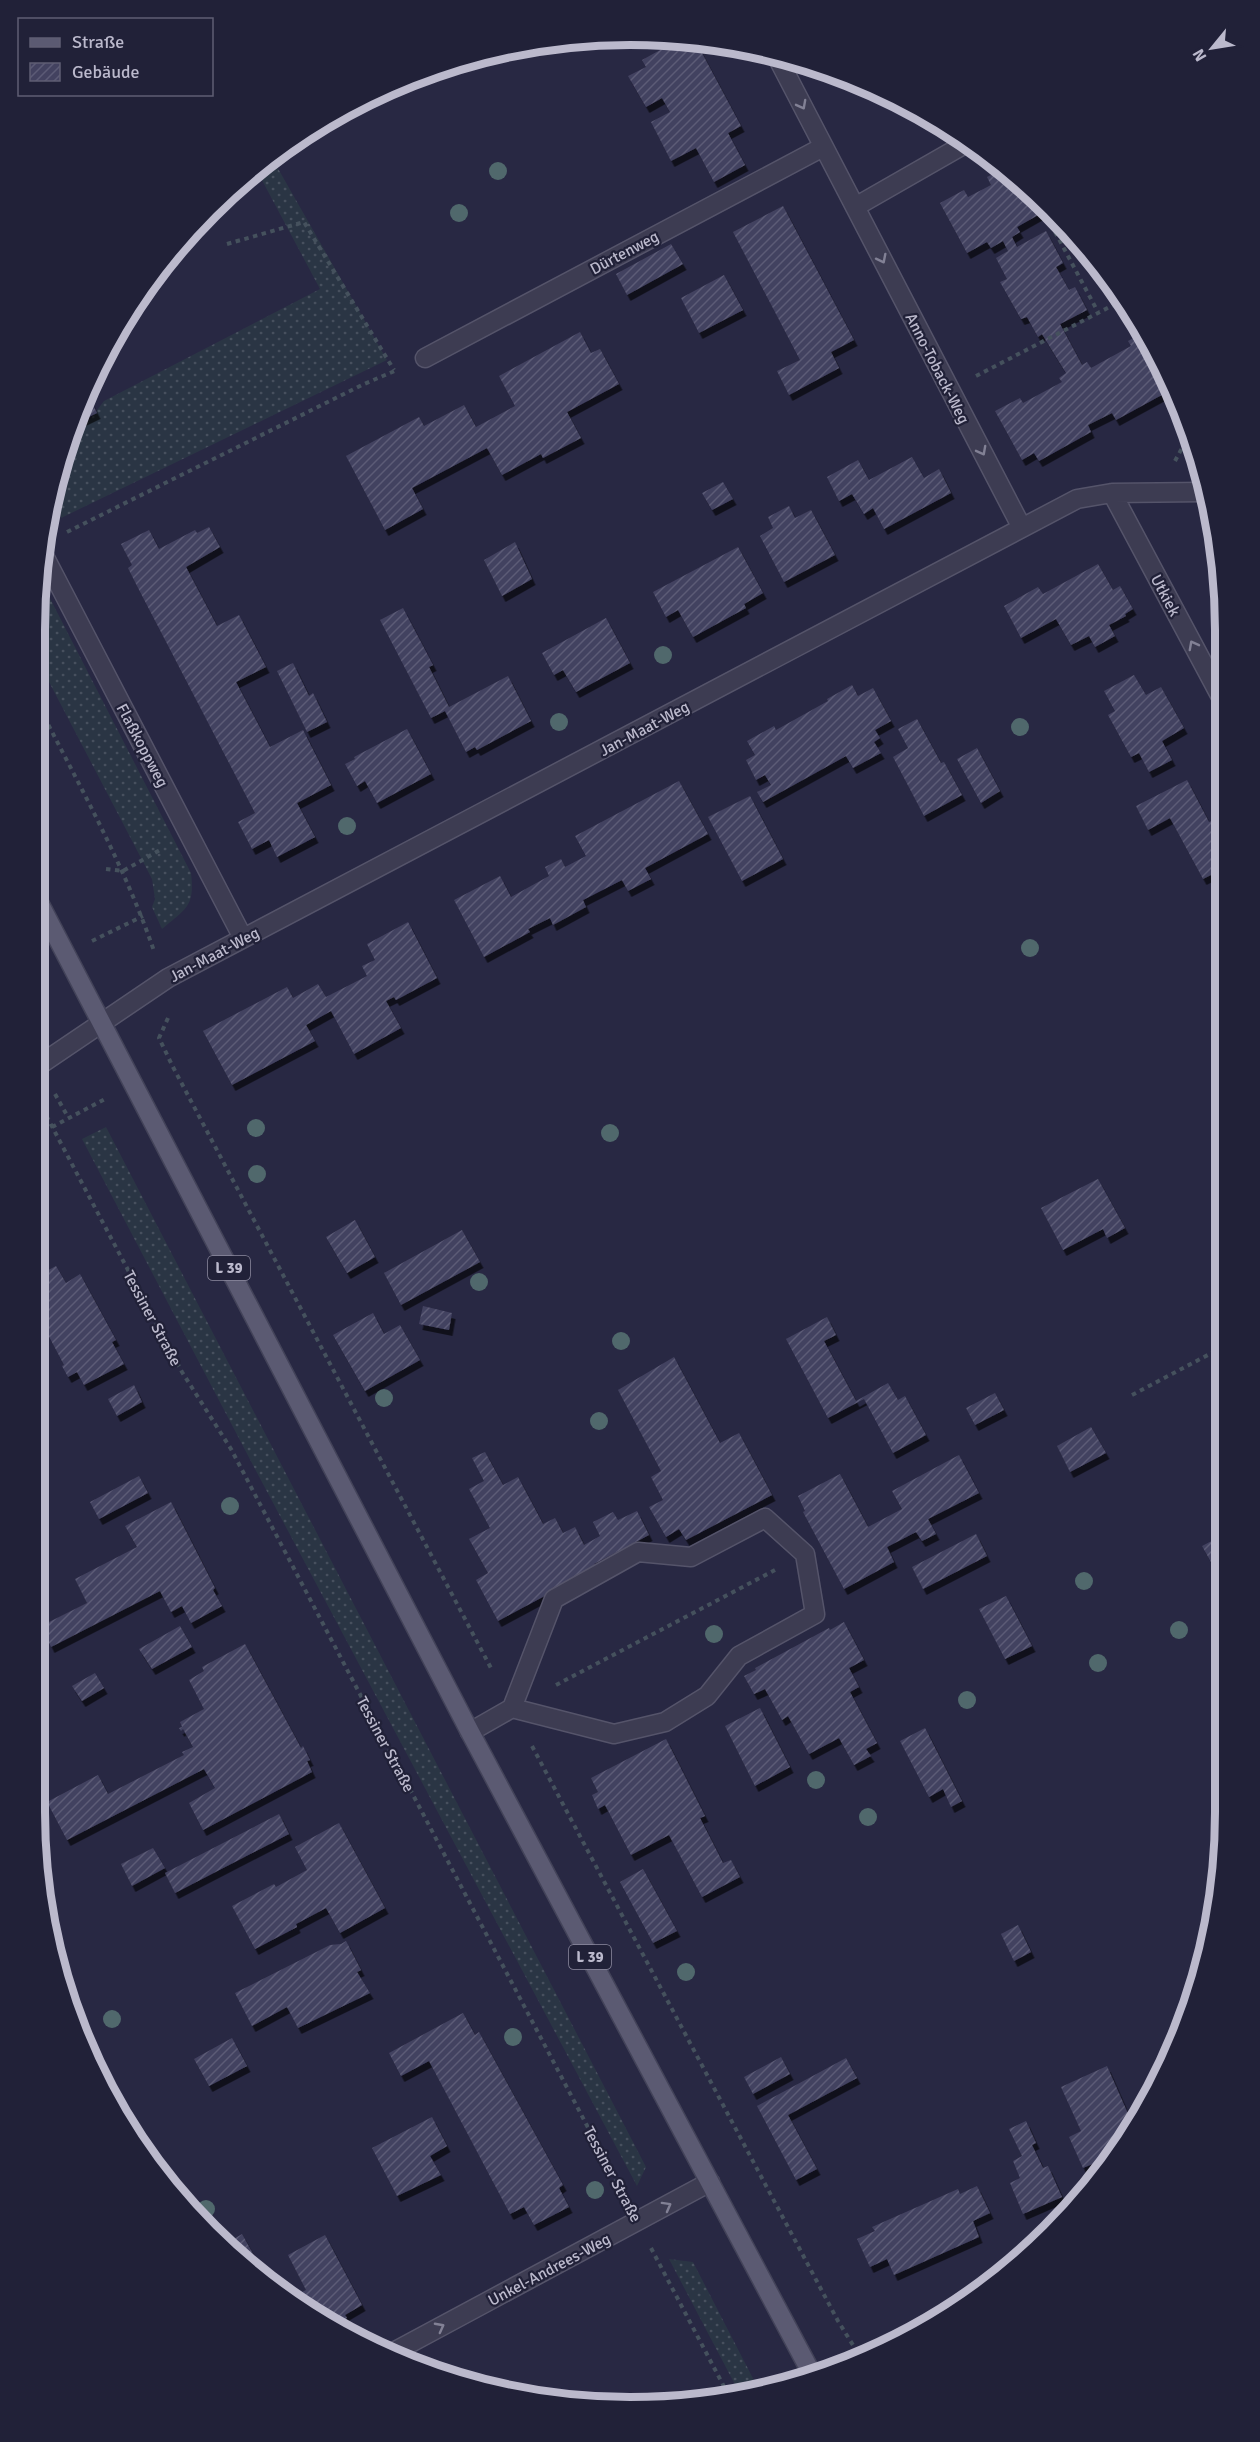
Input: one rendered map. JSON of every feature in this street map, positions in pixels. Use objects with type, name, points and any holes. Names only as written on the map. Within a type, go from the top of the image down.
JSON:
[{"type":"main road","name":"L 39","points":[[45,915],[470,1732],[809,2369]]},
{"type":"street","name":"Anno-Toback-Weg","points":[[781,65],[1022,528]]},
{"type":"street","name":"Dürtenweg","points":[[425,358],[823,147]]},
{"type":"street","points":[[855,207],[959,147]]},
{"type":"street","name":"Jan-Maat-Weg","points":[[45,1061],[160,983],[1077,499],[1112,492],[1198,492]]},
{"type":"street","name":"Utkiek","points":[[1112,492],[1215,685]]},
{"type":"street","name":"Flaßkoppweg","points":[[49,565],[243,938]]},
{"type":"street","points":[[470,1732],[512,1708],[555,1599],[638,1552],[691,1557],[765,1518],[805,1554],[815,1614],[739,1656],[707,1696],[665,1722],[614,1734],[512,1708]]},
{"type":"street","name":"Unkel-Andrees-Weg","points":[[399,2349],[710,2182]]},
{"type":"path","points":[[227,244],[303,222],[394,371]]},
{"type":"path","points":[[1056,229],[1098,312]]},
{"type":"path","points":[[950,390],[1115,304]]},
{"type":"path","points":[[83,524],[394,371],[425,358]]},
{"type":"path","points":[[45,718],[123,870],[151,942]]},
{"type":"path","points":[[106,868],[123,870],[190,834]]},
{"type":"path","points":[[159,1038],[168,1017]]},
{"type":"path","name":"Tessiner Straße","points":[[45,1113],[182,1372],[231,1449],[725,2389]]},
{"type":"path","points":[[1132,1395],[1215,1351]]},
{"type":"path","points":[[512,1708],[805,1554]]},
{"type":"shaded area","points":[[276,165],[387,360],[61,518],[59,502],[76,442],[79,433],[104,401],[320,289],[260,177]]},
{"type":"shaded area","points":[[46,591],[191,873],[192,893],[187,906],[162,929],[152,907],[155,899],[152,879],[45,674]]},
{"type":"shaded area","points":[[106,1127],[646,2167],[637,2186],[82,1139]]},
{"type":"shaded area","points":[[669,2259],[693,2262],[755,2383],[736,2387]]},
{"type":"building","points":[[667,46],[700,49],[741,126],[728,133],[745,165],[714,182],[696,148],[671,161],[651,122],[670,112],[662,98],[646,107],[628,76],[646,67],[642,60]]},
{"type":"building","points":[[995,173],[1041,213],[1017,227],[1020,232],[1012,237],[1017,247],[1046,231],[1063,263],[1056,267],[1069,290],[1075,287],[1087,310],[1060,324],[1082,365],[1087,362],[1091,368],[1131,346],[1128,341],[1136,337],[1165,393],[1116,420],[1112,413],[1088,425],[1091,432],[1039,461],[1034,453],[1022,460],[995,411],[1020,398],[1023,403],[1062,382],[1059,378],[1066,373],[1042,334],[1038,337],[1027,317],[1021,319],[1000,282],[1007,279],[996,258],[1008,251],[1003,241],[991,248],[987,242],[967,253],[940,203],[964,190],[968,197],[991,185],[987,177]]},
{"type":"building","points":[[783,206],[854,340],[831,352],[839,368],[789,395],[777,371],[800,360],[733,232]]},
{"type":"building","points":[[671,244],[683,264],[627,295],[616,274]]},
{"type":"building","points":[[724,275],[743,310],[699,333],[681,298]]},
{"type":"building","points":[[580,332],[591,353],[600,349],[619,384],[567,412],[581,438],[543,458],[541,454],[502,475],[487,448],[412,488],[423,509],[385,530],[346,456],[419,417],[424,426],[464,405],[476,427],[515,406],[499,376]]},
{"type":"building","points":[[92,402],[97,413],[85,419]]},
{"type":"building","points":[[912,457],[924,478],[939,469],[951,493],[884,529],[873,508],[864,514],[852,494],[839,501],[827,477],[858,460],[869,480]]},
{"type":"building","points":[[723,482],[733,499],[712,510],[702,493]]},
{"type":"building","points":[[789,506],[795,518],[811,510],[835,555],[784,582],[760,536],[773,528],[768,517]]},
{"type":"building","points":[[209,527],[220,547],[186,567],[217,626],[239,615],[266,667],[236,682],[270,747],[303,730],[331,785],[297,803],[315,837],[277,857],[269,840],[252,849],[238,822],[255,813],[128,568],[132,565],[121,544],[149,530],[159,549],[195,530],[197,533]]},
{"type":"building","points":[[515,542],[532,579],[502,596],[484,560]]},
{"type":"building","points":[[738,547],[763,593],[744,604],[746,608],[693,637],[678,610],[666,617],[653,592]]},
{"type":"building","points":[[1098,564],[1113,590],[1120,586],[1133,609],[1125,614],[1126,616],[1109,625],[1115,636],[1095,647],[1089,636],[1071,645],[1056,619],[1021,638],[1004,606],[1038,587],[1043,594]]},
{"type":"building","points":[[403,608],[433,665],[429,667],[449,707],[508,676],[531,721],[477,750],[475,747],[466,752],[445,711],[431,718],[380,620]]},
{"type":"building","points":[[606,618],[630,663],[576,692],[563,670],[554,675],[542,653]]},
{"type":"building","points":[[293,663],[309,696],[313,693],[327,722],[307,732],[277,671]]},
{"type":"building","points":[[1134,675],[1146,695],[1161,687],[1184,728],[1162,741],[1172,760],[1149,772],[1139,753],[1131,757],[1108,715],[1115,711],[1104,691]]},
{"type":"building","points":[[852,685],[858,696],[873,688],[891,721],[875,730],[880,738],[874,742],[881,753],[853,768],[846,756],[763,802],[757,792],[771,785],[765,775],[756,780],[746,760],[755,755],[747,741],[774,726],[776,730]]},
{"type":"building","points":[[917,719],[962,795],[924,816],[893,757],[908,748],[898,729]]},
{"type":"building","points":[[407,729],[431,774],[377,803],[365,781],[357,786],[345,764]]},
{"type":"building","points":[[977,748],[1000,791],[981,803],[957,759]]},
{"type":"building","points":[[1187,780],[1209,822],[1215,819],[1215,873],[1203,879],[1170,818],[1148,830],[1136,806]]},
{"type":"building","points":[[679,781],[708,834],[645,868],[651,879],[628,891],[622,880],[583,900],[586,907],[553,925],[550,918],[528,929],[530,932],[484,957],[454,900],[500,876],[511,897],[549,876],[545,867],[561,859],[565,867],[586,856],[575,836]]},
{"type":"building","points":[[750,796],[783,859],[742,881],[708,817]]},
{"type":"building","points":[[408,922],[437,978],[396,1000],[394,997],[386,1001],[401,1028],[354,1054],[331,1011],[306,1025],[315,1041],[232,1085],[203,1031],[287,987],[293,998],[318,984],[326,997],[367,976],[362,966],[375,960],[367,944]]},
{"type":"building","points":[[1098,1179],[1125,1228],[1107,1238],[1103,1229],[1063,1250],[1041,1208]]},
{"type":"building","points":[[355,1220],[375,1257],[347,1273],[326,1237]]},
{"type":"building","points":[[462,1230],[480,1262],[401,1305],[384,1273]]},
{"type":"building","points":[[56,1266],[66,1283],[80,1274],[116,1340],[112,1342],[124,1364],[84,1385],[77,1372],[68,1377],[45,1329],[45,1272]]},
{"type":"building","points":[[423,1306],[452,1313],[449,1330],[419,1324]]},
{"type":"building","points":[[373,1313],[384,1334],[400,1325],[420,1360],[365,1391],[333,1335]]},
{"type":"building","points":[[827,1317],[836,1335],[824,1341],[856,1401],[888,1383],[898,1400],[905,1396],[926,1435],[893,1453],[864,1399],[828,1418],[786,1339]]},
{"type":"building","points":[[674,1357],[720,1443],[739,1433],[772,1495],[686,1540],[679,1529],[666,1537],[649,1507],[663,1500],[651,1477],[661,1471],[618,1390]]},
{"type":"building","points":[[134,1385],[142,1402],[117,1416],[108,1399]]},
{"type":"building","points":[[995,1393],[1004,1410],[975,1425],[966,1408]]},
{"type":"building","points":[[1091,1427],[1106,1453],[1070,1472],[1057,1446]]},
{"type":"building","points":[[485,1452],[503,1485],[518,1477],[543,1524],[555,1518],[563,1533],[575,1527],[584,1545],[600,1536],[593,1522],[613,1512],[618,1520],[637,1511],[649,1535],[594,1564],[597,1568],[498,1621],[476,1580],[488,1573],[469,1539],[490,1528],[469,1489],[484,1481],[472,1458]]},
{"type":"building","points":[[959,1455],[979,1493],[928,1519],[936,1534],[922,1541],[916,1532],[887,1547],[894,1562],[844,1589],[803,1512],[805,1511],[798,1496],[840,1474],[868,1527],[902,1509],[892,1491]]},
{"type":"building","points":[[139,1476],[148,1493],[99,1519],[90,1502]]},
{"type":"building","points":[[171,1502],[222,1606],[191,1623],[182,1606],[171,1612],[160,1591],[51,1647],[45,1634],[45,1624],[87,1603],[75,1579],[137,1547],[125,1526]]},
{"type":"building","points":[[976,1534],[987,1556],[923,1589],[912,1567]]},
{"type":"building","points":[[1215,1539],[1215,1569],[1202,1546]]},
{"type":"building","points":[[1006,1596],[1032,1646],[1005,1659],[979,1609]]},
{"type":"building","points":[[844,1622],[864,1660],[849,1668],[859,1687],[850,1692],[877,1743],[866,1749],[871,1756],[854,1765],[839,1738],[809,1754],[788,1716],[782,1720],[765,1689],[754,1694],[744,1676],[829,1628],[830,1630]]},
{"type":"building","points":[[180,1626],[192,1647],[152,1669],[139,1649]]},
{"type":"building","points":[[245,1644],[301,1748],[303,1746],[310,1760],[307,1761],[312,1772],[203,1830],[189,1803],[215,1788],[204,1769],[67,1840],[47,1802],[98,1775],[108,1794],[184,1755],[182,1752],[193,1747],[183,1729],[181,1731],[179,1728],[182,1727],[180,1722],[204,1709],[189,1680],[204,1671],[202,1667]]},
{"type":"building","points":[[95,1673],[104,1688],[82,1701],[72,1686]]},
{"type":"building","points":[[760,1708],[790,1767],[755,1786],[725,1726]]},
{"type":"building","points":[[925,1728],[962,1801],[951,1807],[943,1789],[929,1797],[900,1741]]},
{"type":"building","points":[[666,1739],[705,1816],[700,1818],[723,1863],[731,1860],[740,1877],[702,1897],[669,1835],[631,1855],[605,1805],[598,1809],[592,1795],[598,1792],[591,1778]]},
{"type":"building","points":[[279,1814],[289,1834],[175,1893],[165,1873]]},
{"type":"building","points":[[339,1823],[385,1908],[340,1933],[326,1908],[296,1924],[297,1927],[255,1949],[232,1906],[274,1884],[276,1887],[307,1870],[295,1847]]},
{"type":"building","points":[[153,1848],[165,1868],[132,1886],[121,1864]]},
{"type":"building","points":[[643,1869],[677,1931],[653,1943],[620,1882]]},
{"type":"building","points":[[1018,1925],[1031,1952],[1014,1961],[1001,1934]]},
{"type":"building","points":[[346,1941],[361,1970],[357,1972],[370,1993],[298,2028],[287,2007],[252,2026],[235,1993],[330,1945]]},
{"type":"building","points":[[463,2013],[475,2035],[479,2032],[563,2185],[559,2188],[569,2207],[534,2225],[524,2207],[510,2214],[429,2061],[401,2076],[389,2053]]},
{"type":"building","points":[[232,2038],[247,2066],[209,2086],[194,2059]]},
{"type":"building","points":[[781,2057],[790,2074],[753,2094],[744,2077]]},
{"type":"building","points":[[846,2058],[857,2078],[788,2115],[817,2169],[796,2180],[757,2106]]},
{"type":"building","points":[[1107,2066],[1129,2116],[1096,2165],[1095,2163],[1083,2168],[1069,2137],[1081,2131],[1061,2087]]},
{"type":"building","points":[[432,2117],[447,2146],[430,2156],[441,2175],[397,2196],[372,2148]]},
{"type":"building","points":[[1026,2121],[1036,2143],[1032,2145],[1043,2168],[1048,2166],[1062,2197],[1023,2214],[1010,2183],[1020,2178],[1013,2161],[1022,2156],[1009,2129]]},
{"type":"building","points":[[977,2186],[990,2213],[973,2221],[979,2237],[894,2275],[887,2259],[870,2267],[857,2239],[875,2231],[872,2227],[958,2189],[960,2194]]},
{"type":"building","points":[[242,2234],[257,2261],[244,2252],[232,2240]]},
{"type":"building","points":[[325,2235],[362,2305],[345,2315],[347,2318],[341,2321],[305,2298],[299,2294],[306,2290],[288,2255]]}]
